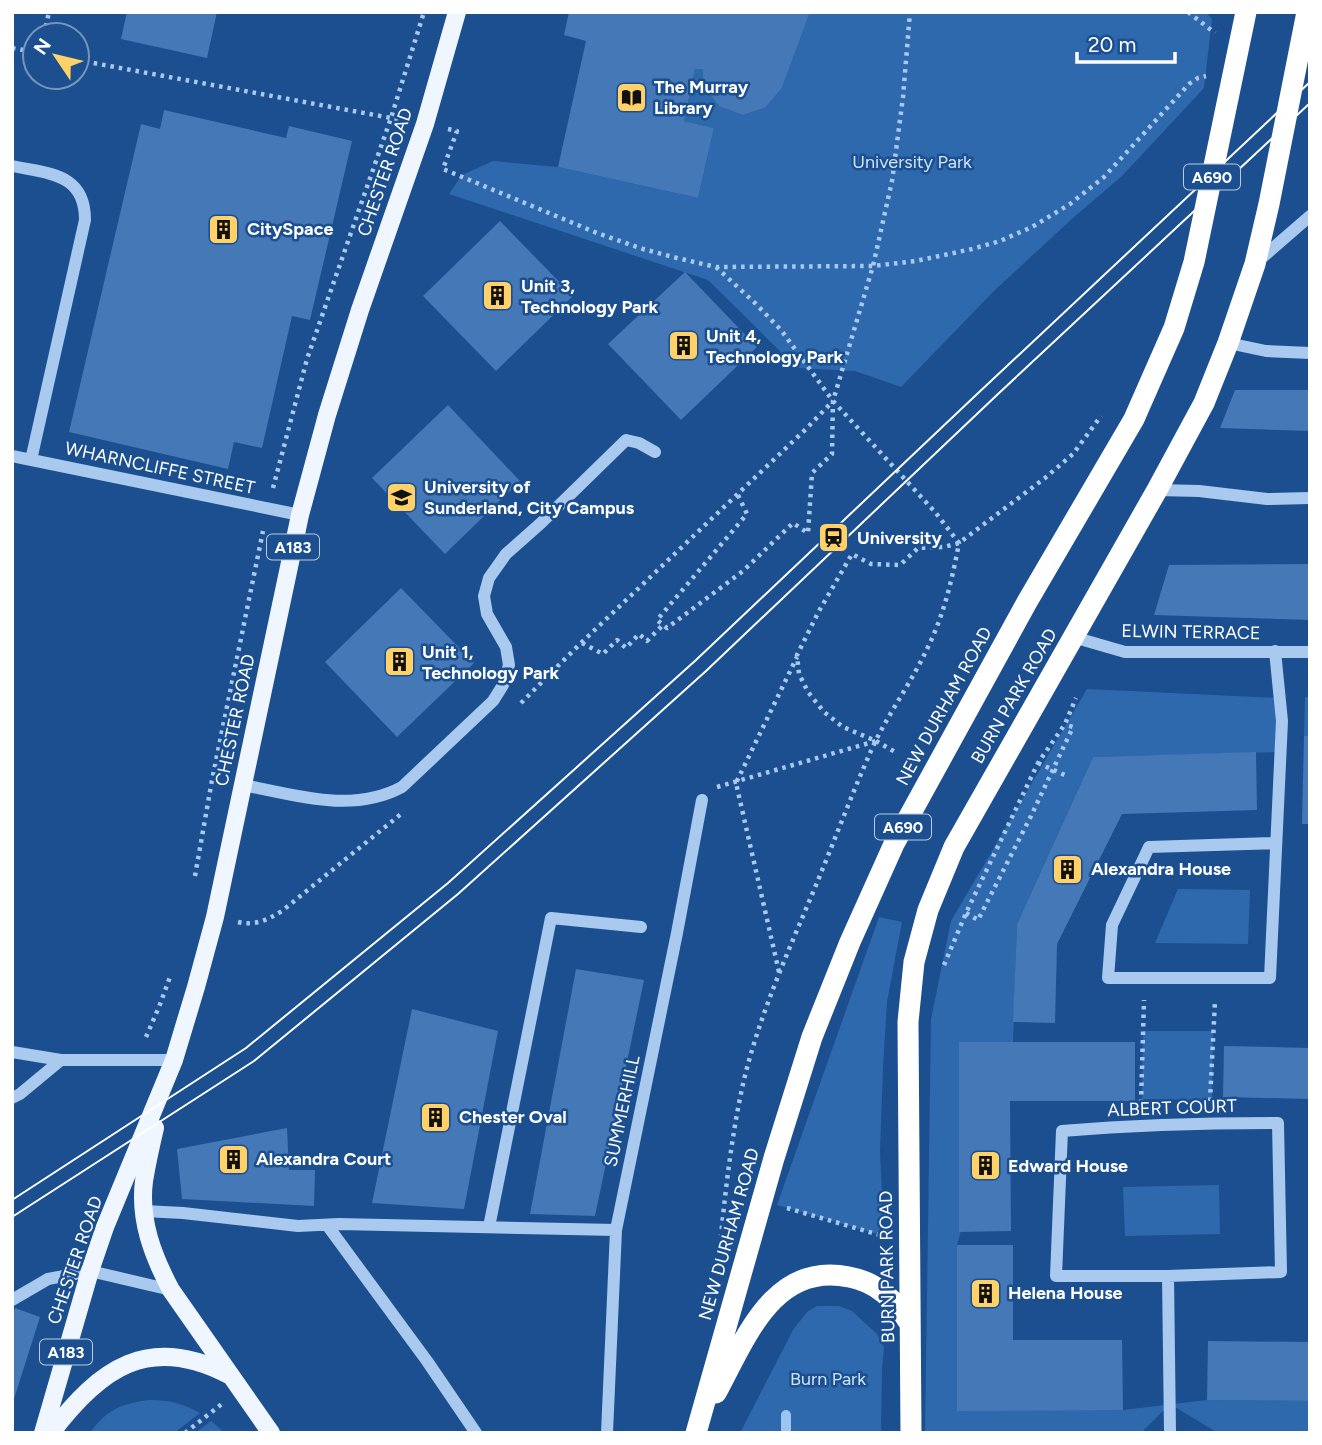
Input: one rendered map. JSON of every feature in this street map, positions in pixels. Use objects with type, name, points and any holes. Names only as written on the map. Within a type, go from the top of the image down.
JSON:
[{"type":"highway","name":"NEW DURHAM ROAD","points":[[696,1431],[812,1037],[850,942],[894,844],[1027,602],[1134,419],[1174,328],[1194,262],[1247,12]]},
{"type":"highway","name":"BURN PARK ROAD","points":[[911,1433],[908,1022],[914,962],[928,910],[954,847],[1203,404],[1228,343],[1255,264],[1307,12]]},
{"type":"highway","name":"A690","points":[[696,1431],[752,1326],[775,1297],[789,1286],[822,1275],[859,1279],[877,1287],[893,1300],[910,1324]]},
{"type":"main road","name":"CHESTER ROAD","points":[[43,1433],[90,1271],[105,1227],[173,1060],[215,917],[300,515],[327,415],[425,124],[457,12]]},
{"type":"main road","points":[[162,1090],[144,1182],[144,1212],[153,1252],[171,1290],[271,1433]]},
{"type":"main road","points":[[51,1433],[93,1385],[110,1372],[148,1357],[170,1356],[213,1366],[236,1383]]},
{"type":"street","points":[[12,166],[61,177],[74,185],[85,206],[85,220],[31,460]]},
{"type":"street","points":[[1255,264],[1310,216]]},
{"type":"street","points":[[1228,343],[1266,351],[1310,353]]},
{"type":"street","points":[[243,785],[343,802],[388,794],[402,787],[492,701],[503,685],[509,666],[506,648],[487,614],[484,596],[489,578],[506,554],[626,440],[639,443],[654,452]]},
{"type":"street","name":"WHARNCLIFFE STREET","points":[[12,456],[300,515]]},
{"type":"street","points":[[1157,490],[1199,491],[1267,499],[1310,498]]},
{"type":"street","name":"ELWIN TERRACE","points":[[1073,637],[1125,652],[1310,652]]},
{"type":"street","points":[[1275,651],[1282,721],[1270,978],[1108,978],[1112,925],[1149,847],[1276,843]]},
{"type":"street","name":"SUMMERHILL","points":[[607,1433],[616,1230],[702,800]]},
{"type":"street","points":[[489,1227],[551,918],[641,927]]},
{"type":"street","points":[[12,1052],[61,1060],[173,1060]]},
{"type":"street","points":[[12,1098],[61,1060]]},
{"type":"street","name":"ALBERT COURT","points":[[1209,1122],[1278,1123],[1281,1272],[1056,1276],[1062,1131],[1209,1122]]},
{"type":"street","points":[[144,1212],[183,1213],[298,1226],[616,1230]]},
{"type":"street","points":[[327,1225],[476,1433]]},
{"type":"street","points":[[12,1300],[48,1279],[90,1271],[171,1290]]},
{"type":"street","points":[[1168,1276],[1170,1433]]},
{"type":"path","points":[[738,495],[747,514],[657,620],[667,628],[743,571],[793,523],[808,533],[812,473],[832,454],[833,401],[873,266],[893,169],[903,97],[910,12]]},
{"type":"path","points":[[1188,12],[1222,38]]},
{"type":"path","points":[[91,63],[457,131],[443,169],[597,233],[643,249],[716,267],[873,266],[916,261],[1000,240],[1032,227],[1070,204],[1104,177],[1189,84],[1198,78],[1213,75],[1232,86]]},
{"type":"path","points":[[716,267],[781,330],[833,401],[935,512],[959,543],[940,622],[927,651],[876,741],[763,1017],[736,1118],[721,1238]]},
{"type":"path","points":[[779,973],[736,782],[819,611],[852,554],[872,564],[900,565],[918,548],[944,547],[959,543],[1073,454],[1105,412]]},
{"type":"path","points":[[581,643],[603,654],[617,640],[626,648],[639,634],[647,641],[663,625]]},
{"type":"path","points":[[797,655],[799,674],[808,692],[824,712],[843,727],[897,753]]},
{"type":"path","points":[[940,973],[1038,763],[1065,724],[1076,698]]},
{"type":"path","points":[[966,913],[978,920],[1073,727],[1065,724]]},
{"type":"path","points":[[702,800],[711,788],[876,741]]},
{"type":"path","points":[[1038,763],[1067,776]]},
{"type":"path","points":[[1209,1122],[1216,977]]},
{"type":"path","points":[[1141,1125],[1144,978]]},
{"type":"path","points":[[726,1190],[909,1244]]},
{"type":"path","points":[[185,1433],[236,1383]]},
{"type":"green space","name":"University Park","points":[[810,12],[1206,12],[1212,19],[1204,88],[1122,176],[995,290],[901,387],[855,371],[797,368],[708,280],[449,194],[462,175],[493,161],[558,167],[698,198],[714,128],[684,121],[695,69],[703,69],[743,115],[765,108],[782,88]]},
{"type":"green space","points":[[1087,689],[1280,698],[1280,752],[1093,757],[1017,924],[1013,1042],[957,1245],[957,1410],[1123,1410],[1170,1404],[1141,1433],[925,1433],[931,1019],[951,921]]},
{"type":"green space","points":[[1305,697],[1310,697],[1310,736],[1304,736]]},
{"type":"green space","points":[[1178,889],[1250,890],[1248,944],[1155,943]]},
{"type":"green space","points":[[879,917],[902,922],[887,1002],[883,1068],[880,1152],[884,1236],[777,1205]]},
{"type":"green space","points":[[1143,1031],[1213,1031],[1212,1100],[1142,1099]]},
{"type":"green space","points":[[1219,1185],[1220,1234],[1125,1236],[1123,1187]]},
{"type":"green space","name":"Burn Park","points":[[817,1306],[839,1306],[852,1311],[877,1334],[884,1347],[881,1433],[740,1433],[793,1330],[807,1312]]},
{"type":"green space","points":[[149,1400],[175,1403],[200,1413],[174,1433],[90,1433],[102,1418],[115,1409]]},
{"type":"green space","points":[[1207,1400],[1310,1401],[1310,1433],[1218,1433],[1171,1404]]},
{"type":"green space","points":[[211,1421],[225,1433],[195,1433]]},
{"type":"building","points":[[127,12],[217,12],[207,58],[121,39]]},
{"type":"building","name":"The Murray Library","points":[[569,12],[810,12],[782,88],[765,108],[743,115],[719,106],[703,84],[703,69],[695,69],[684,121],[714,128],[698,198],[558,167],[586,41],[564,35]]},
{"type":"building","name":"CitySpace","points":[[164,110],[286,138],[289,126],[352,141],[310,320],[292,316],[262,448],[234,442],[228,469],[69,432],[141,124],[160,129]]},
{"type":"building","name":"Unit 3, Technology Park","points":[[500,221],[573,296],[496,371],[423,296]]},
{"type":"building","name":"Unit 4, Technology Park","points":[[685,272],[757,347],[681,420],[608,344]]},
{"type":"building","points":[[1235,390],[1310,390],[1310,431],[1220,428]]},
{"type":"building","points":[[448,405],[520,481],[445,554],[372,478]]},
{"type":"building","points":[[1310,564],[1310,620],[1154,615],[1169,565]]},
{"type":"building","name":"Unit 1, Technology Park","points":[[401,588],[474,663],[397,737],[325,662]]},
{"type":"building","points":[[1304,736],[1310,736],[1310,824],[1302,824]]},
{"type":"building","name":"Alexandra House","points":[[1256,752],[1257,810],[1122,814],[1057,944],[1055,1023],[1013,1022],[1017,924],[1093,757]]},
{"type":"building","points":[[576,969],[644,980],[595,1216],[530,1214]]},
{"type":"building","name":"Chester Oval","points":[[412,1009],[498,1031],[464,1209],[372,1203]]},
{"type":"building","name":"Edward House","points":[[959,1042],[1135,1042],[1135,1101],[1010,1101],[1011,1231],[959,1232]]},
{"type":"building","points":[[1224,1046],[1310,1048],[1310,1099],[1223,1097]]},
{"type":"building","name":"Alexandra Court","points":[[287,1128],[289,1170],[315,1170],[314,1206],[182,1199],[177,1149]]},
{"type":"building","name":"Helena House","points":[[957,1245],[1013,1245],[1013,1340],[1122,1340],[1123,1410],[957,1411]]},
{"type":"building","points":[[15,1308],[40,1317],[13,1402],[12,1316]]},
{"type":"building","points":[[1208,1341],[1310,1342],[1310,1401],[1207,1400]]},
{"type":"waterway","points":[[786,1415],[786,1433]]},
{"type":"tram line","points":[[12,1200],[246,1048],[448,883],[696,660],[1310,82]]},
{"type":"tram line","points":[[12,1217],[254,1061],[458,894],[706,671],[1310,103]]},
{"type":"place","name":"The Murray Library","points":[[631,97]]},
{"type":"place","name":"CitySpace","points":[[224,229]]},
{"type":"place","name":"Unit 3, Technology Park","points":[[498,296]]},
{"type":"place","name":"Unit 4, Technology Park","points":[[683,346]]},
{"type":"place","name":"University of Sunderland, City Campus","points":[[401,497]]},
{"type":"place","name":"University","points":[[834,538]]},
{"type":"place","name":"Unit 1, Technology Park","points":[[399,662]]},
{"type":"place","name":"Alexandra House","points":[[1068,869]]},
{"type":"place","name":"Chester Oval","points":[[436,1117]]},
{"type":"place","name":"Alexandra Court","points":[[233,1159]]},
{"type":"place","name":"Edward House","points":[[985,1166]]},
{"type":"place","name":"Helena House","points":[[985,1293]]}]
